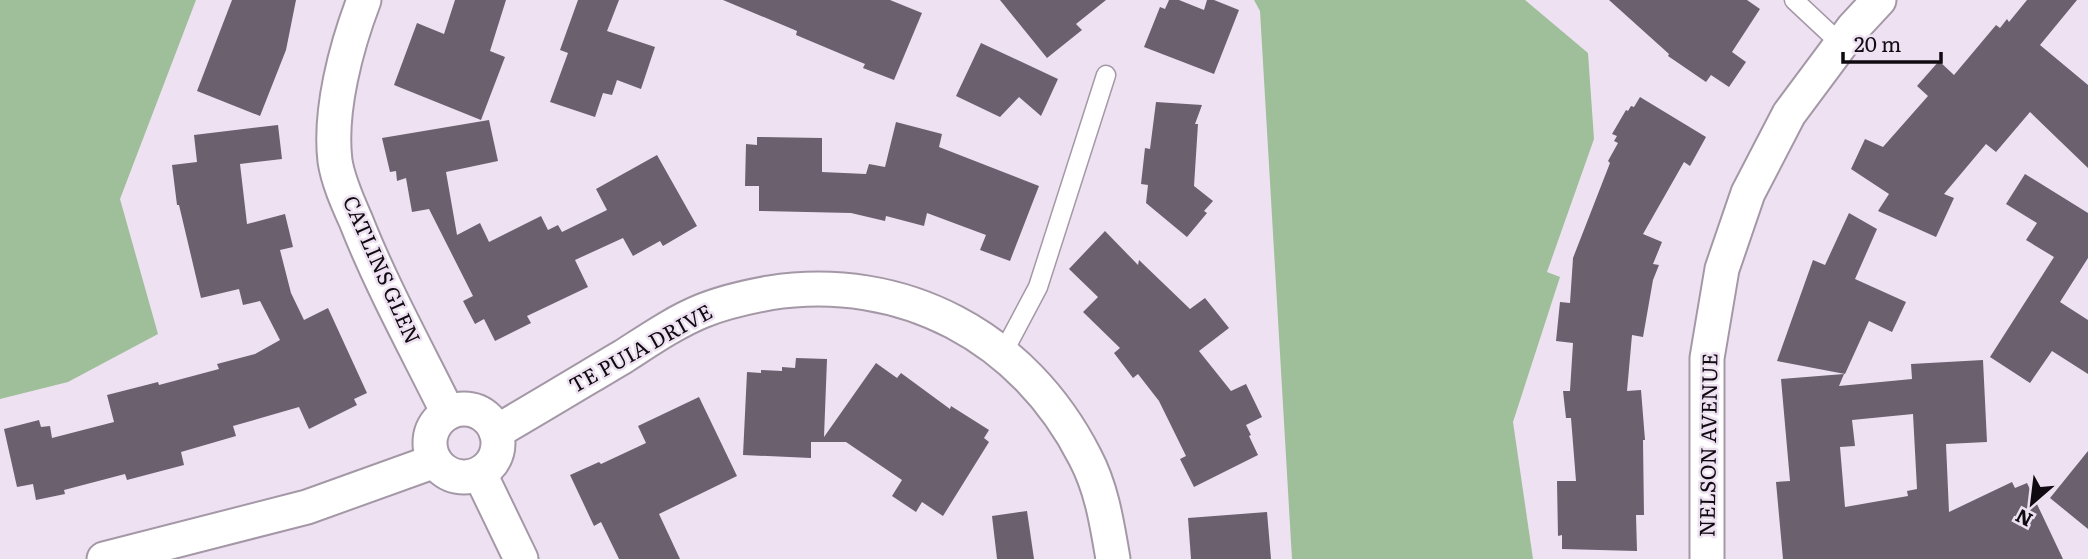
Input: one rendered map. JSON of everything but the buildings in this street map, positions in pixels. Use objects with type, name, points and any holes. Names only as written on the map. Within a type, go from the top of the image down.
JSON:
[{"type":"street","name":"CATLINS GLEN","points":[[364,0],[334,115],[335,163],[371,259],[448,413]]},
{"type":"street","name":"NELSON AVENUE","points":[[1707,559],[1707,358],[1722,269],[1748,193],[1789,114],[1853,28],[1879,0]]},
{"type":"street","name":"TE PUIA DRIVE","points":[[496,432],[702,311],[746,297],[781,292],[833,289],[870,293],[906,301],[954,321],[1003,353],[1033,380],[1059,413],[1086,458],[1104,505],[1113,559]]},
{"type":"street","points":[[459,409],[471,410],[482,414],[491,422],[499,444],[490,467],[480,474],[470,477],[450,474],[435,461],[430,439],[439,419],[448,413],[459,409]]},
{"type":"street","points":[[104,559],[307,507],[435,461]]},
{"type":"street","points":[[480,474],[521,559]]},
{"type":"lane","points":[[1794,0],[1841,44]]},
{"type":"lane","points":[[1003,353],[1038,287],[1106,75]]},
{"type":"green space","points":[[0,0],[196,0],[120,199],[158,334],[68,382],[0,399]]},
{"type":"green space","points":[[1254,0],[1525,0],[1588,53],[1594,139],[1547,272],[1560,277],[1513,422],[1533,559],[1292,559],[1260,11]]}]
